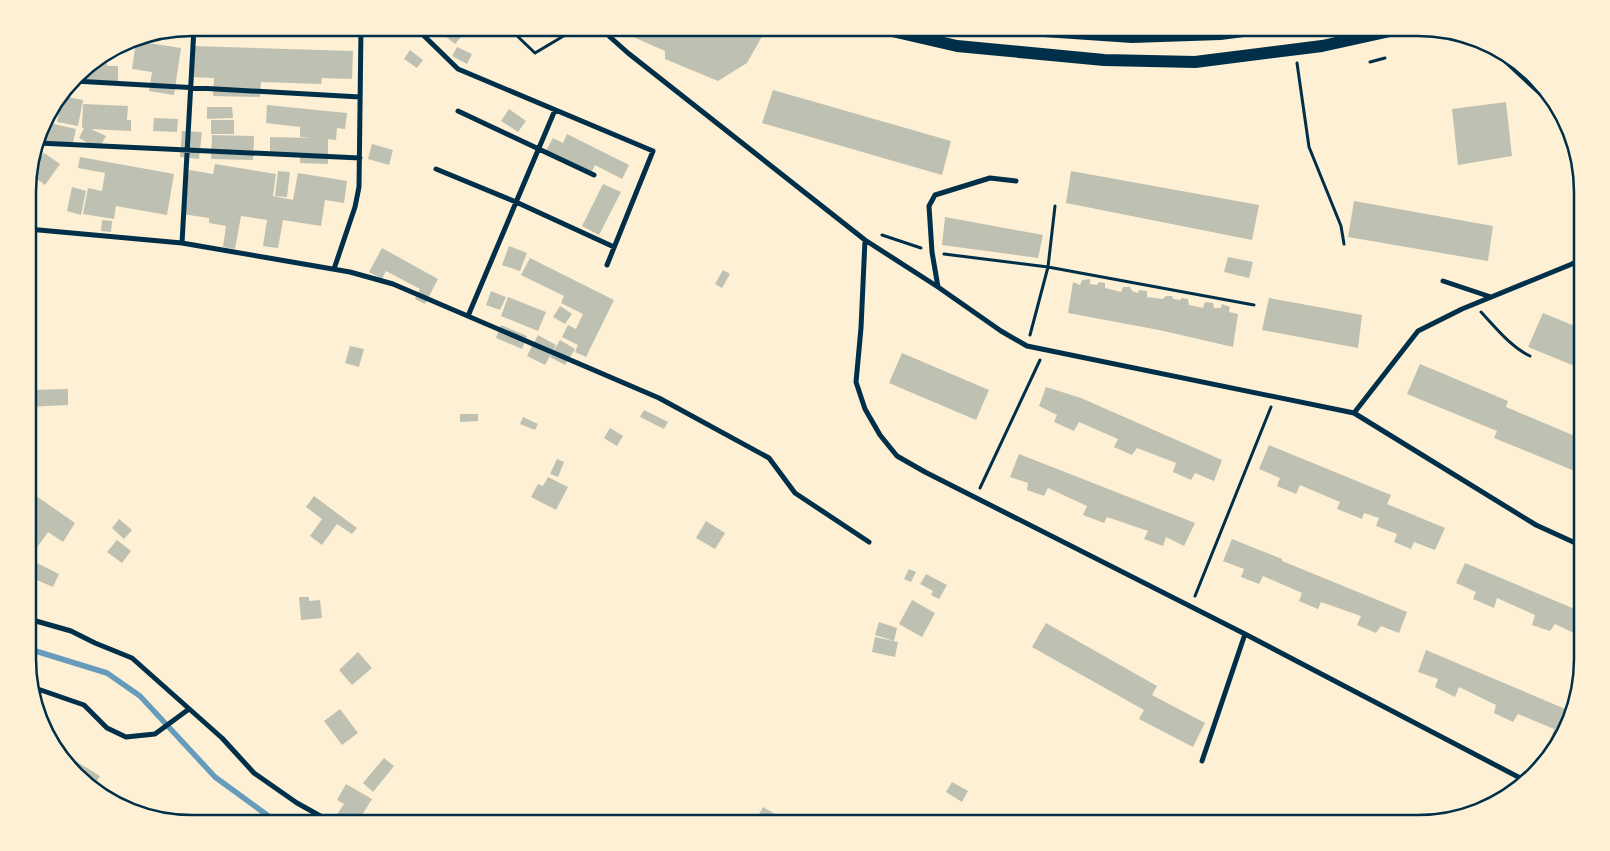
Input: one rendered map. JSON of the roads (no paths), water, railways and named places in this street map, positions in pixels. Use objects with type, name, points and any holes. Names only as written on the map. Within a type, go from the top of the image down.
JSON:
[{"type":"main road","points":[[914,36],[957,46],[1104,60],[1195,62],[1322,46],[1368,36]]},
{"type":"main road","points":[[1117,36],[1161,36]]},
{"type":"street","points":[[182,243],[193,36]]},
{"type":"street","points":[[334,269],[355,207],[359,187],[361,36]]},
{"type":"street","points":[[424,36],[458,69],[653,151],[607,265]]},
{"type":"street","points":[[609,36],[628,53],[865,240],[938,287],[1000,331],[1027,346],[1354,413],[1536,525],[1574,542]]},
{"type":"street","points":[[1510,65],[1529,83]]},
{"type":"street","points":[[83,81],[360,97]]},
{"type":"street","points":[[468,316],[555,110]]},
{"type":"street","points":[[458,111],[594,175]]},
{"type":"street","points":[[45,143],[360,158]]},
{"type":"street","points":[[436,169],[516,202],[614,247]]},
{"type":"street","points":[[938,287],[932,252],[929,206],[935,195],[990,178],[1016,181]]},
{"type":"street","points":[[37,230],[182,243],[334,269],[393,284],[659,398],[769,458],[795,493],[869,542]]},
{"type":"street","points":[[865,240],[861,328],[856,382],[865,409],[880,435],[897,456],[1245,634],[1519,777]]},
{"type":"street","points":[[1354,413],[1418,330],[1474,304],[1574,263]]},
{"type":"street","points":[[1443,281],[1492,297]]},
{"type":"street","points":[[36,621],[71,631],[132,658],[222,738],[254,773],[317,815]]},
{"type":"street","points":[[1202,761],[1245,634]]},
{"type":"street","points":[[40,690],[84,704],[107,728],[126,737],[155,734],[189,709]]},
{"type":"waterway","points":[[36,651],[107,673],[140,696],[215,777],[267,815]]}]
